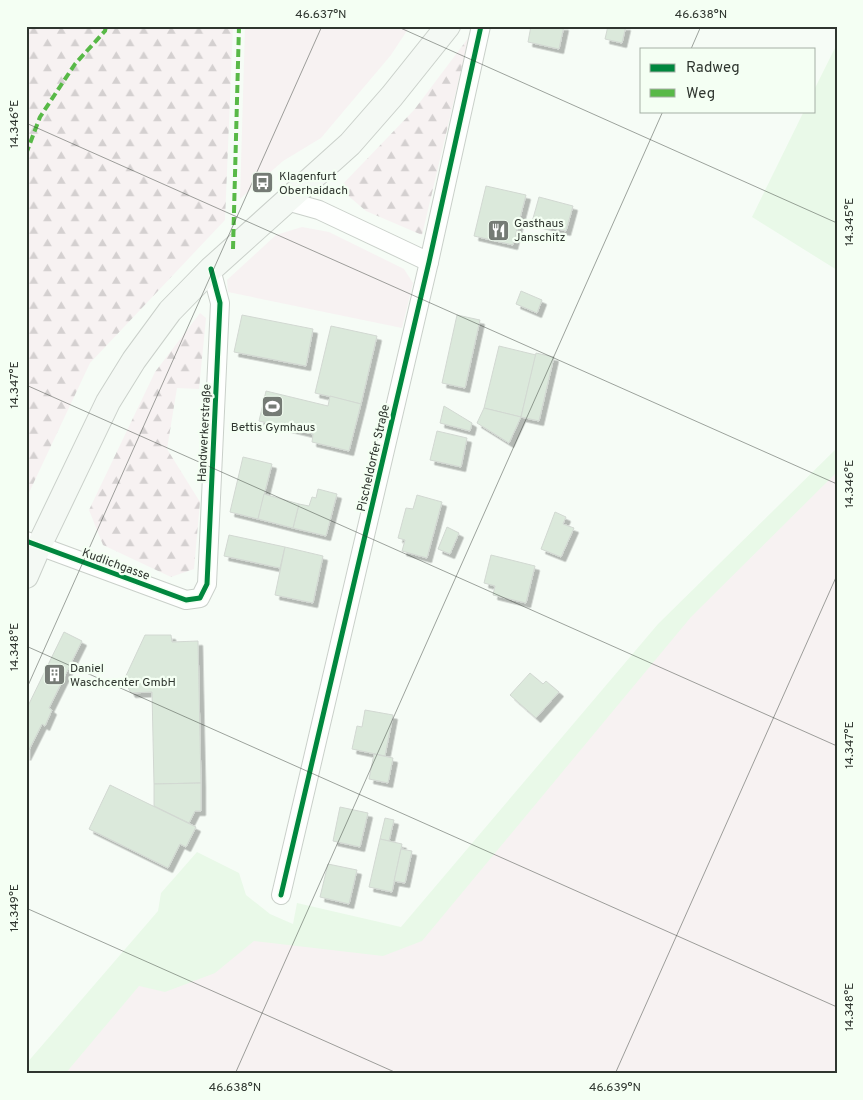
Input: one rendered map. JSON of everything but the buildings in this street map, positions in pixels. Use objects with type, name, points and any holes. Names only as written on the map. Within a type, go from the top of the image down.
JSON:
[{"type":"main road","points":[[26,576],[33,543],[108,402],[134,360],[170,311],[211,269],[350,144],[392,96],[448,26]]},
{"type":"street","name":"Pischeldorfer Straße","points":[[281,894],[429,262],[481,26]]},
{"type":"street","points":[[287,200],[319,210],[429,262]]},
{"type":"street","name":"Handwerkerstraße","points":[[200,598],[207,584],[220,303],[211,269]]},
{"type":"street","name":"Kudlichgasse","points":[[33,543],[186,600],[200,598]]},
{"type":"shaded area","points":[[837,44],[837,270],[752,217],[804,112],[816,112],[816,86]]},
{"type":"shaded area","points":[[837,448],[837,1074],[26,1074],[26,1064],[158,911],[161,893],[197,852],[239,873],[246,895],[270,914],[293,924],[297,903],[401,927],[658,624]]},
{"type":"green space","points":[[26,26],[233,26],[225,220],[90,363],[26,499]]},
{"type":"green space","points":[[245,26],[410,26],[391,55],[321,138],[283,161],[240,199]]},
{"type":"green space","points":[[469,37],[422,235],[366,211],[339,188],[414,110]]},
{"type":"green space","points":[[302,227],[329,232],[404,269],[413,283],[402,328],[228,292],[227,280],[276,235]]},
{"type":"green space","points":[[200,313],[206,318],[199,389],[177,388],[167,449],[200,502],[194,569],[171,577],[103,545],[89,510],[155,372]]},
{"type":"green space","points":[[837,472],[837,1074],[65,1074],[139,986],[165,992],[215,973],[254,941],[383,956],[422,941],[691,617]]},
{"type":"marked path","points":[[26,154],[40,117],[75,64],[105,31],[106,26]]},
{"type":"marked path","points":[[233,249],[239,26]]},
{"type":"cycle path","points":[[281,895],[429,262],[481,26]]},
{"type":"cycle path","points":[[26,541],[186,600],[200,598],[207,584],[220,303],[211,269]]},
{"type":"place","name":"Klagenfurt Oberhaidach","points":[[263,183]]},
{"type":"place","name":"Gasthaus Janschitz","points":[[498,230]]},
{"type":"place","name":"Bettis Gymhaus","points":[[273,406]]},
{"type":"place","name":"Daniel Waschcenter GmbH","points":[[54,675]]}]
